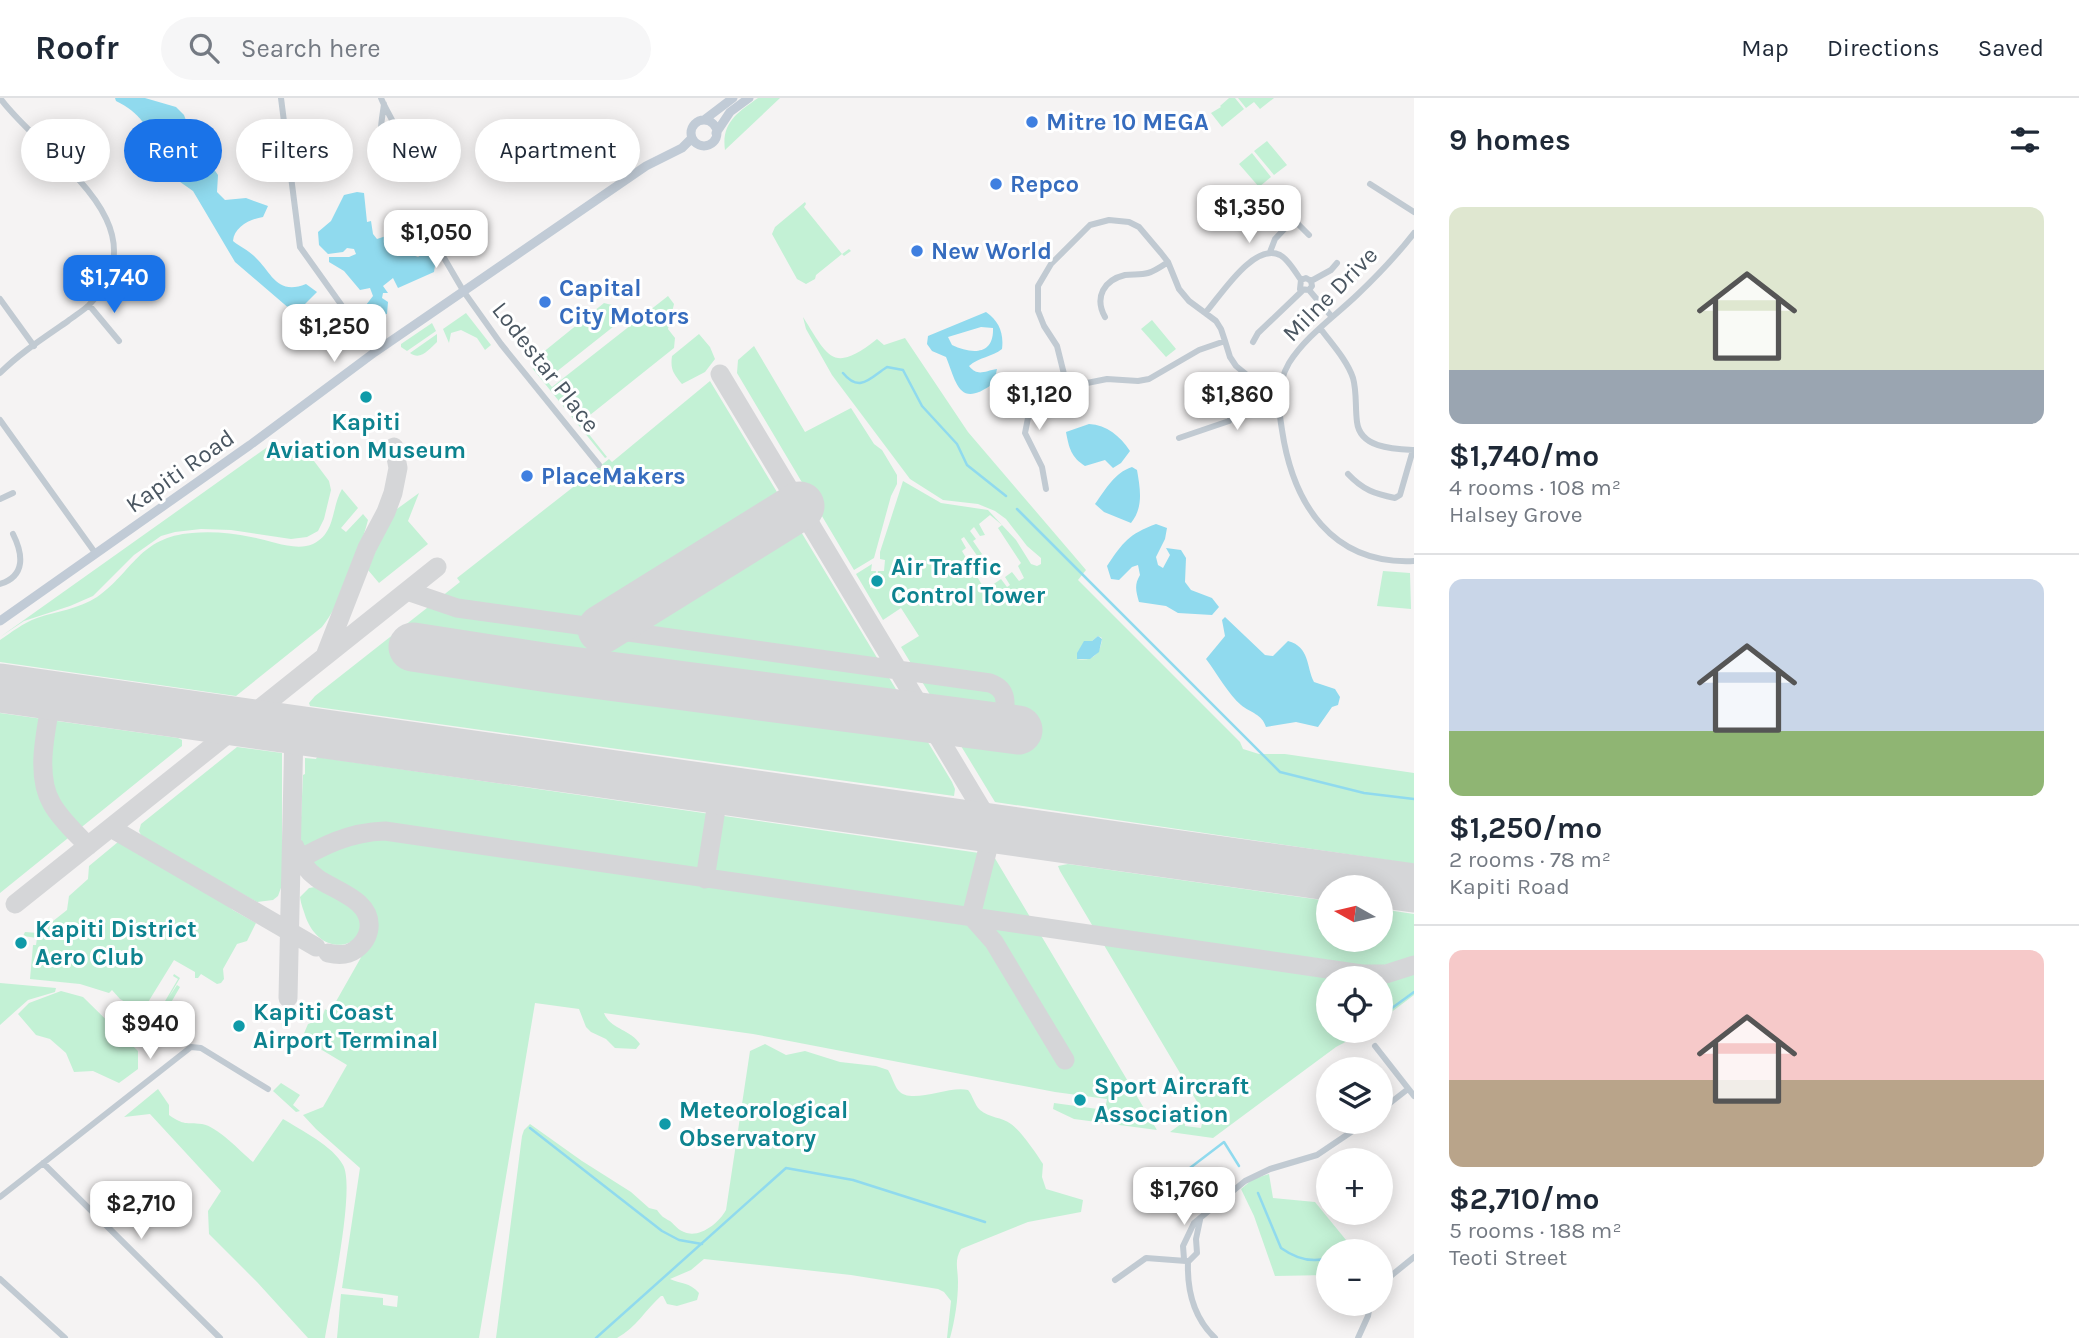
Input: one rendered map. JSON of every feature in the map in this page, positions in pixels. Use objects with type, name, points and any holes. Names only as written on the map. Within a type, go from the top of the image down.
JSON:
[{"type":"main road","points":[[733,98],[693,126],[692,138],[699,145],[706,146],[714,140],[730,112],[750,98]]},
{"type":"main road","points":[[704,120],[713,124],[716,134]]},
{"type":"main road","name":"Kapiti Road","points":[[0,621],[375,352],[646,166],[682,148],[692,138]]},
{"type":"street","points":[[0,98],[26,129],[70,167],[89,190],[108,223],[114,258],[111,271],[89,305],[0,373]]},
{"type":"street","points":[[281,98],[300,247],[375,352]]},
{"type":"street","points":[[382,101],[399,137],[401,148],[394,158],[387,154],[382,145],[382,101]]},
{"type":"street","points":[[1370,184],[1414,212]]},
{"type":"street","points":[[1225,341],[1199,350],[1159,375],[1143,381],[1107,379],[1071,383],[1065,378],[1057,346],[1038,311],[1037,294],[1043,275],[1051,264],[1090,225],[1120,219],[1139,227],[1168,262],[1179,289],[1189,301],[1216,321],[1225,341],[1230,357],[1236,366],[1247,375],[1281,383]]},
{"type":"street","points":[[1270,252],[1275,239],[1292,221],[1309,235]]},
{"type":"street","name":"Milne Drive","points":[[1414,233],[1398,253],[1300,347],[1287,366],[1281,383],[1279,411],[1284,447],[1299,493],[1312,515],[1330,534],[1355,550],[1389,560],[1414,561]]},
{"type":"street","name":"Lodestar Place","points":[[430,234],[464,292],[519,367],[599,465]]},
{"type":"street","points":[[1206,312],[1257,255],[1270,252],[1288,261],[1301,280]]},
{"type":"street","points":[[1105,317],[1100,300],[1107,283],[1125,275],[1149,273],[1168,262]]},
{"type":"street","points":[[1311,281],[1331,270],[1337,262]]},
{"type":"street","points":[[1301,280],[1306,278],[1311,281]]},
{"type":"street","points":[[1301,280],[1299,286],[1332,317]]},
{"type":"street","points":[[1253,342],[1258,333],[1312,286],[1311,281]]},
{"type":"street","points":[[0,299],[34,346]]},
{"type":"street","points":[[89,305],[119,341]]},
{"type":"street","points":[[1320,328],[1346,363],[1353,378],[1357,425],[1363,438],[1382,446],[1413,450],[1400,495],[1395,498],[1373,494],[1349,474]]},
{"type":"street","points":[[1179,438],[1229,421],[1238,408],[1247,375]]},
{"type":"street","points":[[1046,489],[1042,467],[1025,433],[1029,412],[1035,402],[1065,378]]},
{"type":"street","points":[[0,420],[96,554]]},
{"type":"street","points":[[0,499],[13,493]]},
{"type":"street","points":[[0,584],[15,576],[20,566],[20,550],[13,534]]},
{"type":"street","points":[[1375,1046],[1414,1096]]},
{"type":"street","points":[[0,1197],[191,1047],[201,1048],[268,1089]]},
{"type":"street","points":[[1393,1101],[1408,1089]]},
{"type":"street","points":[[1215,1338],[1196,1312],[1189,1286],[1188,1262],[1182,1252],[1186,1236],[1194,1223],[1250,1177],[1317,1156],[1350,1134]]},
{"type":"street","points":[[43,1163],[220,1338]]},
{"type":"street","points":[[1188,1262],[1197,1253],[1197,1228],[1204,1214]]},
{"type":"street","points":[[1393,1274],[1414,1257]]},
{"type":"street","points":[[1115,1280],[1146,1258],[1188,1262]]},
{"type":"street","points":[[0,1279],[65,1338]]},
{"type":"street","points":[[1358,1338],[1368,1316]]},
{"type":"green space","points":[[758,98],[780,98],[725,150],[728,125],[738,113]]},
{"type":"green space","points":[[1229,98],[1235,98],[1244,109],[1222,127],[1211,113]]},
{"type":"green space","points":[[1238,98],[1274,98],[1260,109],[1254,102],[1246,108]]},
{"type":"green space","points":[[1267,141],[1287,165],[1274,175],[1254,151]]},
{"type":"green space","points":[[1252,153],[1271,177],[1259,187],[1239,164]]},
{"type":"green space","points":[[805,202],[804,207],[842,254],[806,284],[797,279],[772,234],[775,227]]},
{"type":"green space","points":[[668,296],[674,304],[668,329],[675,338],[674,348],[580,423],[607,457],[605,458],[533,369],[531,362],[604,303],[622,310],[623,319],[546,380],[552,387]]},
{"type":"green space","points":[[466,313],[491,345],[485,350],[477,338],[461,330],[451,333],[449,343],[443,329]]},
{"type":"green space","points":[[803,317],[826,351],[840,358],[862,350],[877,339],[884,345],[905,338],[968,432],[1086,570],[1078,580],[1240,742],[1243,749],[1259,754],[1285,754],[1414,773],[1414,864],[995,802],[901,647],[919,636],[901,608],[883,620],[856,574],[872,564],[871,571],[876,571],[875,577],[871,577],[870,588],[883,584],[883,577],[877,577],[878,571],[884,571],[885,560],[880,559],[880,552],[903,481],[941,503],[988,510],[1002,525],[1016,540],[1031,564],[1041,564],[1041,558],[1027,546],[1006,519],[995,511],[978,504],[943,500],[910,479],[832,375],[806,329]],"holes":[[[990,515],[1002,525],[998,528],[1021,563],[1018,566],[1024,578],[1019,581],[1012,572],[1005,577],[1010,585],[1007,587],[1001,579],[985,590],[962,551],[966,548],[961,539],[964,537],[978,557],[982,554],[970,531],[974,527],[980,536],[985,535],[979,524]],[[1098,636],[1102,638],[1098,652],[1092,658],[1077,659],[1085,641],[1092,641]]]},
{"type":"green space","points":[[1152,320],[1176,349],[1166,357],[1141,329]]},
{"type":"green space","points":[[432,323],[436,331],[407,351],[401,347],[401,344]]},
{"type":"green space","points":[[437,334],[437,342],[425,353],[418,356],[410,353]]},
{"type":"green space","points":[[699,334],[710,347],[715,359],[705,372],[682,384],[673,371],[672,356]]},
{"type":"green space","points":[[754,346],[805,432],[851,408],[897,475],[897,484],[891,496],[874,558],[854,570],[737,373],[738,360]]},
{"type":"green space","points":[[710,381],[952,782],[954,796],[310,706],[309,703],[315,696],[460,582],[457,578],[609,459],[612,462]]},
{"type":"green space","points":[[273,443],[308,453],[329,481],[331,490],[318,531],[307,537],[291,539],[231,530],[201,529],[161,536],[134,555],[93,596],[24,621],[0,637]]},
{"type":"green space","points":[[342,489],[358,508],[341,528],[346,532],[363,514],[368,520],[355,561],[336,605],[322,627],[236,696],[0,662],[0,640],[32,620],[97,597],[148,548],[160,541],[192,533],[214,532],[298,547],[313,544],[326,533]]},
{"type":"green space","points":[[419,493],[408,521],[428,544],[379,583],[368,570],[390,514]]},
{"type":"green space","points":[[1383,571],[1410,573],[1411,609],[1377,606]]},
{"type":"green space","points":[[0,713],[178,738],[182,740],[182,746],[0,893]]},
{"type":"green space","points":[[237,747],[282,753],[282,885],[278,896],[273,900],[257,902],[148,841],[139,831],[141,824]]},
{"type":"green space","points":[[317,757],[993,855],[1157,1130],[1074,1119],[1053,1109],[1054,1103],[1105,1110],[1107,1099],[1055,1092],[753,1034],[604,1013],[611,1022],[640,1044],[636,1049],[615,1048],[586,1027],[579,1009],[535,1003],[479,1338],[337,1338],[341,1294],[383,1298],[383,1305],[397,1307],[398,1296],[342,1288],[360,1168],[303,1115],[323,1107],[347,1065],[302,1038],[308,1024],[321,1021],[325,1009],[330,1012],[376,931],[374,912],[370,904],[321,870],[306,852],[300,839],[305,758]]},
{"type":"green space","points":[[118,842],[127,844],[213,894],[256,923],[247,941],[237,944],[223,969],[224,979],[221,983],[217,984],[201,974],[195,978],[195,972],[174,960],[142,1012],[120,999],[112,990],[109,993],[80,984],[30,979],[33,945],[36,945],[37,938],[23,936],[25,932],[38,933],[67,910],[69,896],[88,879],[89,866]]},
{"type":"green space","points":[[1068,864],[1316,899],[1316,952],[1393,952],[1393,911],[1414,914],[1414,995],[1393,1011],[1393,966],[1316,966],[1316,1043],[1344,1043],[1322,1057],[1316,1057],[1316,1062],[1213,1138],[1170,1132],[1185,1121],[1185,1126],[1201,1128],[1204,1114],[1199,1113],[1202,1110],[1058,866]]},
{"type":"green space","points":[[309,888],[327,891],[358,913],[362,924],[360,934],[352,942],[341,945],[328,943],[316,934],[306,918],[300,897]]},
{"type":"green space","points":[[174,974],[180,978],[169,997],[177,985],[180,987],[165,1013],[164,1006],[160,1011],[177,1021],[172,1029],[173,1024],[159,1016],[155,1019],[150,1014],[155,1006],[161,1008],[178,979]]},
{"type":"green space","points":[[0,983],[56,988],[55,992],[28,1000],[0,1025]]},
{"type":"green space","points":[[61,991],[83,997],[138,1051],[138,1069],[119,1083],[93,1071],[74,1072],[66,1053],[50,1039],[36,1035],[18,1014],[29,1003]]},
{"type":"green space","points":[[765,1044],[786,1055],[805,1051],[840,1062],[888,1070],[898,1090],[912,1096],[968,1090],[980,1110],[1007,1122],[1024,1137],[1043,1164],[1042,1177],[1046,1189],[1083,1200],[1081,1212],[1028,1222],[961,1249],[957,1261],[957,1296],[950,1338],[947,1338],[951,1301],[938,1289],[851,1275],[704,1259],[691,1270],[670,1279],[696,1289],[699,1293],[697,1300],[677,1306],[667,1304],[661,1296],[630,1329],[617,1338],[496,1338],[524,1130],[530,1124],[631,1192],[649,1208],[657,1210],[682,1231],[690,1234],[702,1232],[714,1225],[726,1210],[750,1051]]},
{"type":"green space","points":[[281,1083],[300,1095],[293,1105],[300,1111],[296,1112],[273,1091]]},
{"type":"green space","points":[[158,1089],[169,1105],[169,1115],[182,1122],[202,1124],[215,1129],[253,1162],[283,1119],[332,1151],[343,1165],[346,1177],[344,1221],[325,1338],[308,1338],[209,1234],[208,1211],[221,1191],[150,1114],[124,1117]]},
{"type":"green space","points":[[1269,1174],[1273,1198],[1315,1202],[1316,1225],[1334,1225],[1345,1239],[1316,1239],[1316,1275],[1275,1276],[1254,1216],[1241,1189],[1253,1179]]},
{"type":"water","points":[[115,98],[145,98],[176,107],[186,119],[140,119]]},
{"type":"water","points":[[180,182],[218,182],[217,192],[225,200],[246,198],[268,206],[263,217],[248,222],[236,232],[233,241],[254,256],[281,285],[296,287],[306,284],[317,292],[297,312],[291,310],[235,262],[193,191]]},
{"type":"water","points":[[364,193],[367,222],[371,221],[373,234],[377,239],[391,231],[404,252],[418,257],[426,252],[436,260],[434,272],[398,288],[393,278],[383,286],[388,293],[383,293],[382,298],[388,302],[387,314],[376,316],[366,305],[373,296],[370,288],[360,290],[344,271],[329,262],[329,257],[349,257],[356,254],[354,249],[347,248],[343,252],[328,254],[319,245],[318,232],[331,221],[344,195]]},
{"type":"water","points":[[986,312],[1000,328],[1002,349],[969,366],[978,372],[997,369],[994,383],[973,394],[961,390],[946,357],[932,351],[927,344],[928,336]],"holes":[[[981,327],[993,328],[990,344],[980,350],[967,350],[952,345],[948,337]]]},
{"type":"water","points":[[1089,424],[1107,429],[1126,446],[1130,451],[1121,463],[1113,468],[1105,460],[1085,466],[1074,456],[1066,432]]},
{"type":"water","points":[[1132,467],[1137,470],[1140,497],[1138,510],[1131,523],[1104,512],[1095,504],[1115,477]]},
{"type":"water","points":[[1156,524],[1167,528],[1156,557],[1158,565],[1163,568],[1170,555],[1166,548],[1181,550],[1186,558],[1185,582],[1191,590],[1212,598],[1219,607],[1212,615],[1178,613],[1166,606],[1139,602],[1136,588],[1140,575],[1138,565],[1132,567],[1119,580],[1111,579],[1107,566],[1122,545],[1139,531]]},
{"type":"water","points":[[1225,617],[1265,655],[1273,656],[1288,641],[1304,652],[1314,682],[1335,689],[1340,697],[1338,705],[1332,707],[1318,727],[1296,722],[1266,727],[1259,716],[1241,705],[1232,695],[1206,659],[1225,636],[1222,620]]},
{"type":"water","points":[[1098,636],[1102,639],[1099,652],[1090,659],[1077,659],[1077,653],[1084,641],[1092,641]]},
{"type":"waterway","points":[[843,373],[849,379],[860,383],[871,379],[887,367],[903,370],[922,406],[957,444],[967,465],[1006,496]]},
{"type":"waterway","points":[[1017,509],[1280,772],[1364,793],[1414,799]]},
{"type":"waterway","points":[[1393,1007],[1414,992]]},
{"type":"waterway","points":[[530,1128],[662,1231],[679,1240],[702,1244]]},
{"type":"waterway","points":[[1144,1203],[1224,1142],[1239,1166]]},
{"type":"waterway","points":[[596,1338],[786,1168],[853,1180],[985,1222]]},
{"type":"waterway","points":[[1258,1193],[1281,1248],[1304,1259],[1316,1260]]},
{"type":"taxiway","points":[[720,374],[993,828],[971,916],[994,942],[1065,1060]]},
{"type":"taxiway","points":[[325,656],[367,548],[393,493],[398,468],[394,447]]},
{"type":"taxiway","points":[[15,904],[437,567]]},
{"type":"taxiway","points":[[407,591],[457,608],[990,683],[997,686],[1004,695],[1002,728]]},
{"type":"taxiway","points":[[52,695],[43,751],[47,792],[60,815],[88,846]]},
{"type":"taxiway","points":[[288,998],[294,729]]},
{"type":"taxiway","points":[[705,879],[719,790]]},
{"type":"taxiway","points":[[111,828],[316,947]]},
{"type":"taxiway","points":[[291,864],[336,841],[359,834],[385,831],[1362,974],[1386,974],[1414,965]]},
{"type":"taxiway","points":[[295,847],[309,871],[359,903],[368,918],[367,935],[358,948],[345,954],[328,953]]},
{"type":"runway","points":[[602,629],[800,506]]},
{"type":"runway","points":[[413,647],[556,669],[1018,730]]},
{"type":"runway","points":[[0,688],[1414,888]]},
{"type":"place","name":"Mitre 10 MEGA","points":[[1032,122]]},
{"type":"place","name":"Repco","points":[[996,184]]},
{"type":"place","name":"New World","points":[[917,251]]},
{"type":"place","name":"Capital City Motors","points":[[545,302]]},
{"type":"place","name":"Kapiti Aviation Museum","points":[[366,397]]},
{"type":"place","name":"PlaceMakers","points":[[527,476]]},
{"type":"place","name":"Air Traffic Control Tower","points":[[877,581]]},
{"type":"place","name":"Kapiti District Aero Club","points":[[21,943]]},
{"type":"place","name":"Kapiti Coast Airport Terminal","points":[[239,1026]]},
{"type":"place","name":"Sport Aircraft Association","points":[[1080,1100]]},
{"type":"place","name":"Meteorological Observatory","points":[[665,1124]]}]
